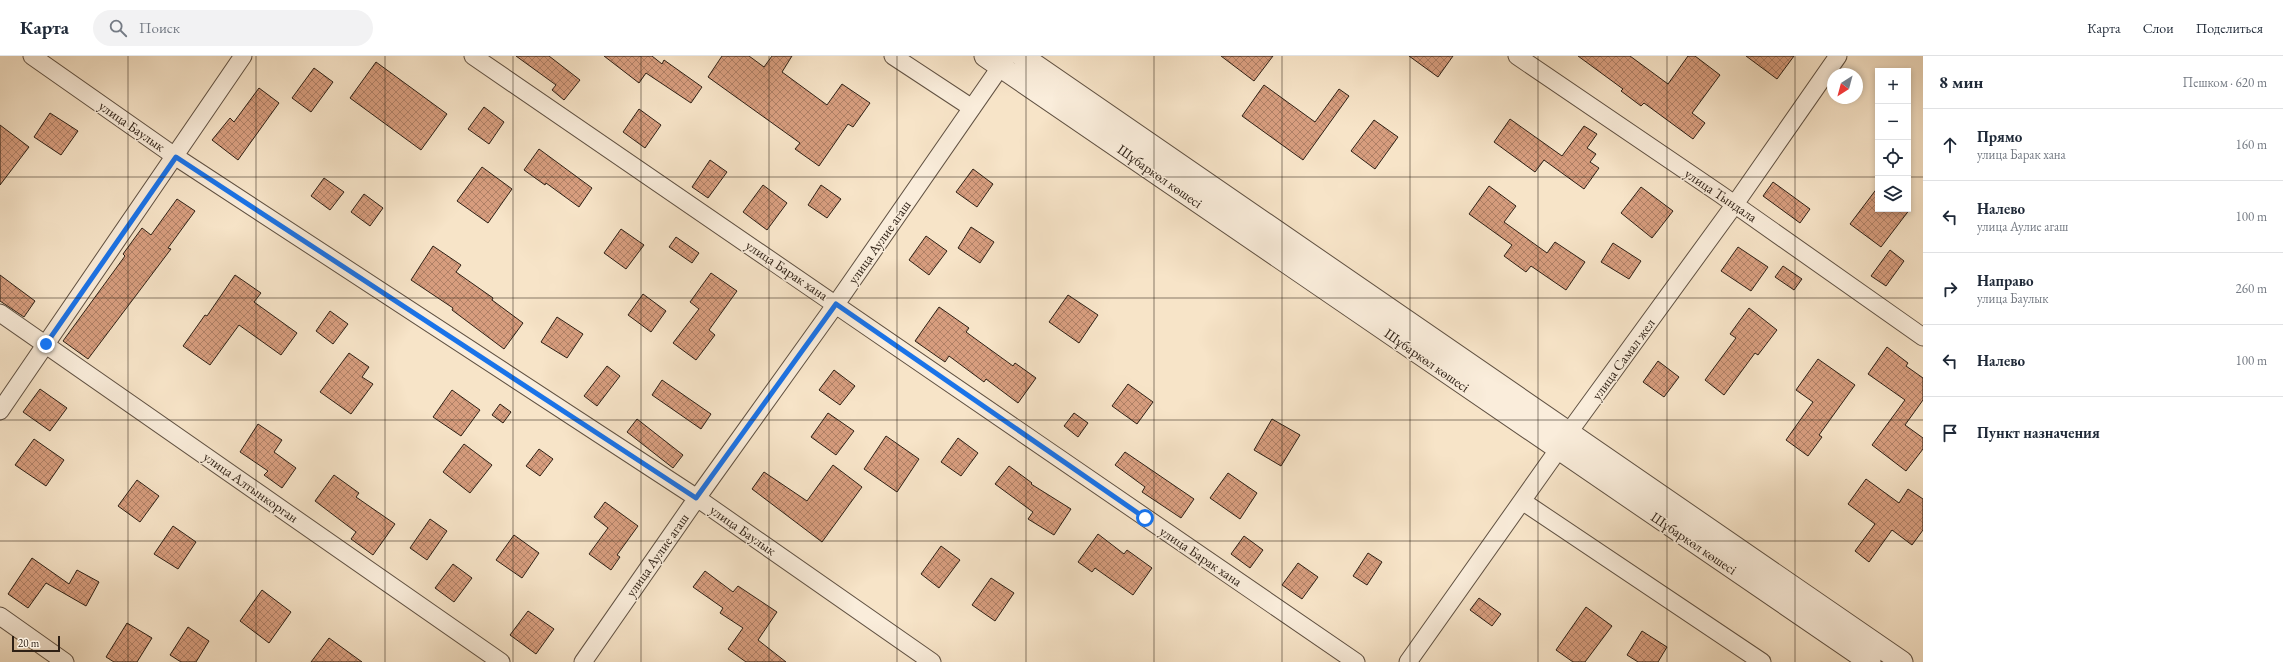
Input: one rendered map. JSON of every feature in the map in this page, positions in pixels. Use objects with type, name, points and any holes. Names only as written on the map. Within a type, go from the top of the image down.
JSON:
[{"type":"street","name":"улица Баулык","points":[[32,56],[176,157],[696,498],[932,662]]},
{"type":"street","points":[[0,411],[176,157],[243,56]]},
{"type":"street","name":"улица Барак хана","points":[[473,56],[1356,662]]},
{"type":"street","points":[[893,56],[972,108]]},
{"type":"street","name":"Шұбаркөл көшесі","points":[[1022,56],[1902,662]]},
{"type":"street","name":"улица Тындала","points":[[1517,56],[1736,204],[1923,337]]},
{"type":"street","name":"улица Самал жел","points":[[1408,662],[1558,450],[1569,432],[1736,204],[1838,56]]},
{"type":"street","name":"улица Аулие агаш","points":[[583,662],[696,498],[836,304],[972,108],[998,60]]},
{"type":"street","name":"Шұбаркөл көшесі","points":[[998,60],[1558,450],[1870,662]]},
{"type":"street","name":"улица Алтынкорган","points":[[0,313],[501,662]]},
{"type":"street","points":[[1522,501],[1762,662]]},
{"type":"street","points":[[0,616],[65,662]]},
{"type":"building","points":[[516,56],[549,56],[580,80],[564,100],[552,90],[556,85]]},
{"type":"building","points":[[604,56],[652,56],[662,64],[664,60],[702,87],[691,103],[646,73],[639,83]]},
{"type":"building","points":[[722,56],[749,56],[764,67],[772,56],[792,56],[782,72],[827,105],[842,84],[870,103],[853,127],[848,124],[819,166],[795,149],[800,143],[708,77]]},
{"type":"building","points":[[1221,56],[1273,56],[1254,81]]},
{"type":"building","points":[[1409,56],[1453,56],[1438,77]]},
{"type":"building","points":[[1578,56],[1630,56],[1668,84],[1688,56],[1695,56],[1720,75],[1692,113],[1705,123],[1693,139],[1644,103],[1641,106],[1621,91],[1623,89]]},
{"type":"building","points":[[1746,56],[1794,56],[1777,79]]},
{"type":"building","points":[[376,62],[447,114],[421,150],[350,98]]},
{"type":"building","points":[[314,68],[333,82],[311,112],[292,98]]},
{"type":"building","points":[[1264,85],[1315,122],[1339,89],[1349,96],[1303,160],[1242,116]]},
{"type":"building","points":[[259,88],[279,103],[238,160],[212,140],[230,118],[234,122]]},
{"type":"building","points":[[484,107],[504,122],[489,144],[468,129]]},
{"type":"building","points":[[639,109],[661,125],[645,148],[623,132]]},
{"type":"building","points":[[50,113],[78,131],[61,155],[34,137]]},
{"type":"building","points":[[1510,119],[1562,156],[1584,126],[1597,134],[1587,148],[1596,154],[1590,162],[1599,168],[1584,189],[1544,160],[1535,172],[1494,142]]},
{"type":"building","points":[[1374,120],[1398,137],[1375,169],[1351,151]]},
{"type":"building","points":[[0,125],[29,147],[0,185]]},
{"type":"building","points":[[539,149],[592,188],[579,207],[546,183],[545,185],[524,170]]},
{"type":"building","points":[[710,160],[727,172],[708,198],[692,187]]},
{"type":"building","points":[[482,167],[512,189],[488,223],[457,201]]},
{"type":"building","points":[[973,169],[993,184],[977,207],[956,192]]},
{"type":"building","points":[[324,178],[344,192],[330,210],[311,196]]},
{"type":"building","points":[[1773,182],[1810,209],[1800,223],[1763,196]]},
{"type":"building","points":[[763,185],[787,203],[767,230],[743,212]]},
{"type":"building","points":[[821,185],[841,199],[827,218],[808,205]]},
{"type":"building","points":[[1489,186],[1516,206],[1504,222],[1547,253],[1555,242],[1585,262],[1566,290],[1531,266],[1526,272],[1504,256],[1512,245],[1469,214]]},
{"type":"building","points":[[1641,187],[1673,211],[1652,238],[1621,213]]},
{"type":"building","points":[[1875,191],[1875,212],[1908,212],[1881,247],[1850,224]]},
{"type":"building","points":[[364,194],[383,208],[370,226],[351,212]]},
{"type":"building","points":[[177,199],[195,211],[168,248],[171,249],[88,359],[63,341],[125,256],[123,254],[142,228],[151,235]]},
{"type":"building","points":[[971,227],[994,242],[980,263],[958,248]]},
{"type":"building","points":[[621,229],[644,245],[626,269],[604,253]]},
{"type":"building","points":[[926,236],[947,251],[929,275],[909,260]]},
{"type":"building","points":[[676,237],[699,253],[692,263],[669,247]]},
{"type":"building","points":[[1613,243],[1641,261],[1629,279],[1601,262]]},
{"type":"building","points":[[433,246],[461,265],[456,272],[493,298],[492,300],[523,323],[504,349],[452,310],[453,308],[411,280]]},
{"type":"building","points":[[1738,247],[1768,267],[1751,291],[1721,271]]},
{"type":"building","points":[[1890,250],[1904,261],[1886,286],[1871,276]]},
{"type":"building","points":[[1783,266],[1802,279],[1794,290],[1775,277]]},
{"type":"building","points":[[711,273],[737,291],[709,330],[715,335],[696,360],[673,343],[699,309],[690,302]]},
{"type":"building","points":[[0,275],[35,301],[24,317],[0,301]]},
{"type":"building","points":[[235,275],[261,293],[254,302],[297,333],[281,355],[239,325],[210,365],[183,346],[205,315],[207,316]]},
{"type":"building","points":[[643,294],[666,311],[651,332],[628,315]]},
{"type":"building","points":[[1068,295],[1098,315],[1079,343],[1049,322]]},
{"type":"building","points":[[939,307],[969,328],[966,332],[1013,366],[1015,363],[1036,378],[1018,403],[986,379],[984,382],[949,356],[945,362],[915,341]]},
{"type":"building","points":[[1749,308],[1777,330],[1758,355],[1755,353],[1724,395],[1705,380],[1736,338],[1730,334]]},
{"type":"building","points":[[330,311],[348,324],[333,344],[316,331]]},
{"type":"building","points":[[557,317],[583,334],[567,358],[541,342]]},
{"type":"building","points":[[1887,347],[1908,363],[1906,366],[1923,378],[1923,400],[1905,425],[1923,438],[1923,449],[1906,471],[1872,445],[1905,400],[1868,374]]},
{"type":"building","points":[[349,353],[369,367],[362,377],[373,384],[351,414],[320,392]]},
{"type":"building","points":[[1818,359],[1855,385],[1819,435],[1822,437],[1808,456],[1786,440],[1813,402],[1796,390]]},
{"type":"building","points":[[1658,361],[1679,377],[1664,397],[1643,382]]},
{"type":"building","points":[[607,366],[620,376],[597,406],[584,396]]},
{"type":"building","points":[[834,370],[855,386],[840,405],[819,390]]},
{"type":"building","points":[[662,380],[711,414],[701,429],[652,395]]},
{"type":"building","points":[[1128,384],[1153,402],[1137,424],[1112,406]]},
{"type":"building","points":[[40,389],[67,408],[50,431],[23,412]]},
{"type":"building","points":[[452,390],[480,410],[461,436],[433,417]]},
{"type":"building","points":[[500,404],[511,412],[503,423],[492,415]]},
{"type":"building","points":[[828,413],[854,431],[836,455],[811,437]]},
{"type":"building","points":[[1074,413],[1088,423],[1078,437],[1064,426]]},
{"type":"building","points":[[637,419],[683,455],[673,468],[627,432]]},
{"type":"building","points":[[1272,419],[1300,435],[1281,466],[1254,450]]},
{"type":"building","points":[[258,424],[282,440],[274,452],[296,468],[282,488],[264,475],[268,471],[240,452]]},
{"type":"building","points":[[886,436],[919,459],[897,492],[864,469]]},
{"type":"building","points":[[958,438],[978,453],[961,476],[941,462]]},
{"type":"building","points":[[34,439],[64,460],[46,486],[15,465]]},
{"type":"building","points":[[464,444],[492,465],[470,493],[443,472]]},
{"type":"building","points":[[539,449],[553,459],[540,476],[526,466]]},
{"type":"building","points":[[1125,452],[1194,499],[1181,518],[1142,492],[1145,487],[1115,465]]},
{"type":"building","points":[[833,465],[862,487],[822,542],[752,489],[764,472],[807,501]]},
{"type":"building","points":[[1009,466],[1032,483],[1031,484],[1071,509],[1054,535],[1028,519],[1033,512],[995,484]]},
{"type":"building","points":[[1228,473],[1257,493],[1240,519],[1210,498]]},
{"type":"building","points":[[334,475],[359,493],[356,497],[395,524],[373,555],[351,539],[356,532],[315,501]]},
{"type":"building","points":[[1866,479],[1899,503],[1908,489],[1923,499],[1923,530],[1912,545],[1892,530],[1869,562],[1855,551],[1875,524],[1848,504]]},
{"type":"building","points":[[137,480],[159,496],[140,522],[118,506]]},
{"type":"building","points":[[605,502],[638,526],[617,555],[620,557],[611,570],[589,554],[608,528],[594,517]]},
{"type":"building","points":[[430,519],[447,531],[427,560],[410,548]]},
{"type":"building","points":[[173,526],[196,542],[178,569],[154,554]]},
{"type":"building","points":[[1098,534],[1124,554],[1127,550],[1152,568],[1133,595],[1095,568],[1092,572],[1078,562]]},
{"type":"building","points":[[514,535],[539,553],[522,578],[496,560]]},
{"type":"building","points":[[1244,536],[1263,550],[1250,568],[1231,554]]},
{"type":"building","points":[[941,546],[960,560],[939,588],[921,574]]},
{"type":"building","points":[[1368,553],[1382,562],[1367,585],[1353,576]]},
{"type":"building","points":[[32,558],[69,584],[77,570],[99,582],[86,606],[46,583],[28,608],[8,594]]},
{"type":"building","points":[[1298,563],[1318,577],[1302,599],[1282,585]]},
{"type":"building","points":[[453,564],[472,578],[454,602],[435,588]]},
{"type":"building","points":[[705,571],[733,592],[738,586],[777,612],[758,640],[786,662],[746,662],[728,649],[743,628],[720,613],[723,608],[693,587]]},
{"type":"building","points":[[991,578],[1014,593],[995,621],[972,605]]},
{"type":"building","points":[[262,590],[291,612],[269,643],[240,621]]},
{"type":"building","points":[[1479,598],[1501,614],[1492,626],[1470,610]]},
{"type":"building","points":[[1586,607],[1612,626],[1585,662],[1573,662],[1556,650]]},
{"type":"building","points":[[528,611],[554,629],[536,654],[510,635]]},
{"type":"building","points":[[127,623],[152,638],[137,662],[114,662],[106,657]]},
{"type":"building","points":[[188,627],[209,641],[196,662],[181,662],[170,655]]},
{"type":"building","points":[[1642,631],[1667,647],[1658,662],[1638,662],[1627,655]]},
{"type":"building","points":[[329,638],[362,662],[311,662]]},
{"type":"route","points":[[46,344],[176,157],[696,498],[836,304],[1145,518]]}]
